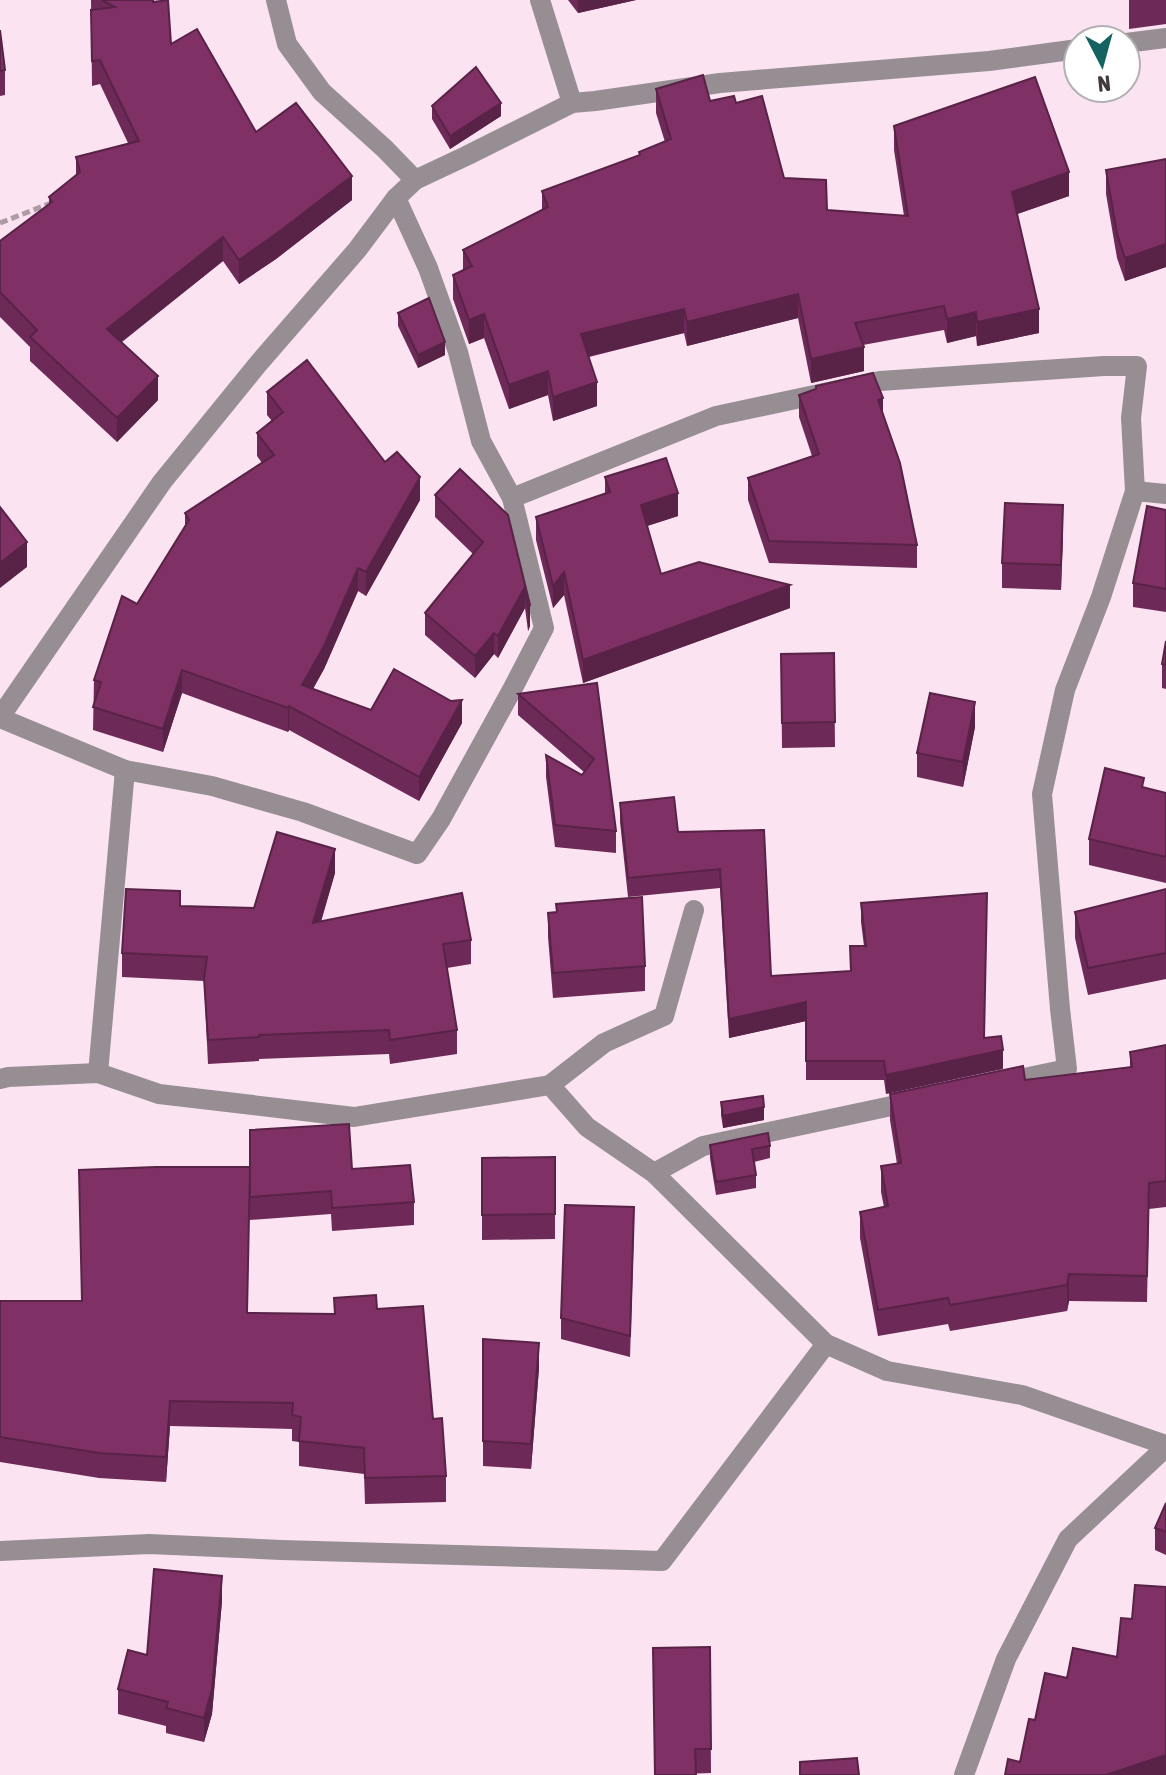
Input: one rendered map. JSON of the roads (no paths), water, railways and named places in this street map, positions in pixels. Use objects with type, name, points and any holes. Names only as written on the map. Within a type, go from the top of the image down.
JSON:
[{"type":"street","points":[[276,0],[287,44],[322,92],[415,180]]},
{"type":"street","points":[[540,0],[572,103]]},
{"type":"street","points":[[1142,41],[1166,38]]},
{"type":"street","points":[[396,198],[428,268],[453,338],[481,441],[512,498],[544,628],[441,819],[417,854],[303,812],[212,786],[125,770],[0,717],[162,482],[258,364],[357,250],[396,198],[415,180],[572,103],[720,83],[989,61],[1062,51]]},
{"type":"street","points":[[512,498],[716,416],[880,381],[1137,366],[1131,418],[1135,491],[1101,597],[1065,690],[1042,794],[1067,1069],[976,1088]]},
{"type":"street","points":[[1135,491],[1166,494]]},
{"type":"street","points":[[98,1073],[125,770]]},
{"type":"street","points":[[0,1079],[98,1073],[159,1094],[354,1117],[550,1085],[604,1043],[664,1016],[694,910]]},
{"type":"street","points":[[550,1085],[587,1127],[654,1173],[826,1344],[887,1371],[1022,1395],[1166,1446],[1068,1539],[1006,1659],[964,1775]]},
{"type":"street","points":[[654,1173],[703,1146],[931,1098]]},
{"type":"street","points":[[0,1551],[149,1544],[662,1561],[826,1344]]}]
